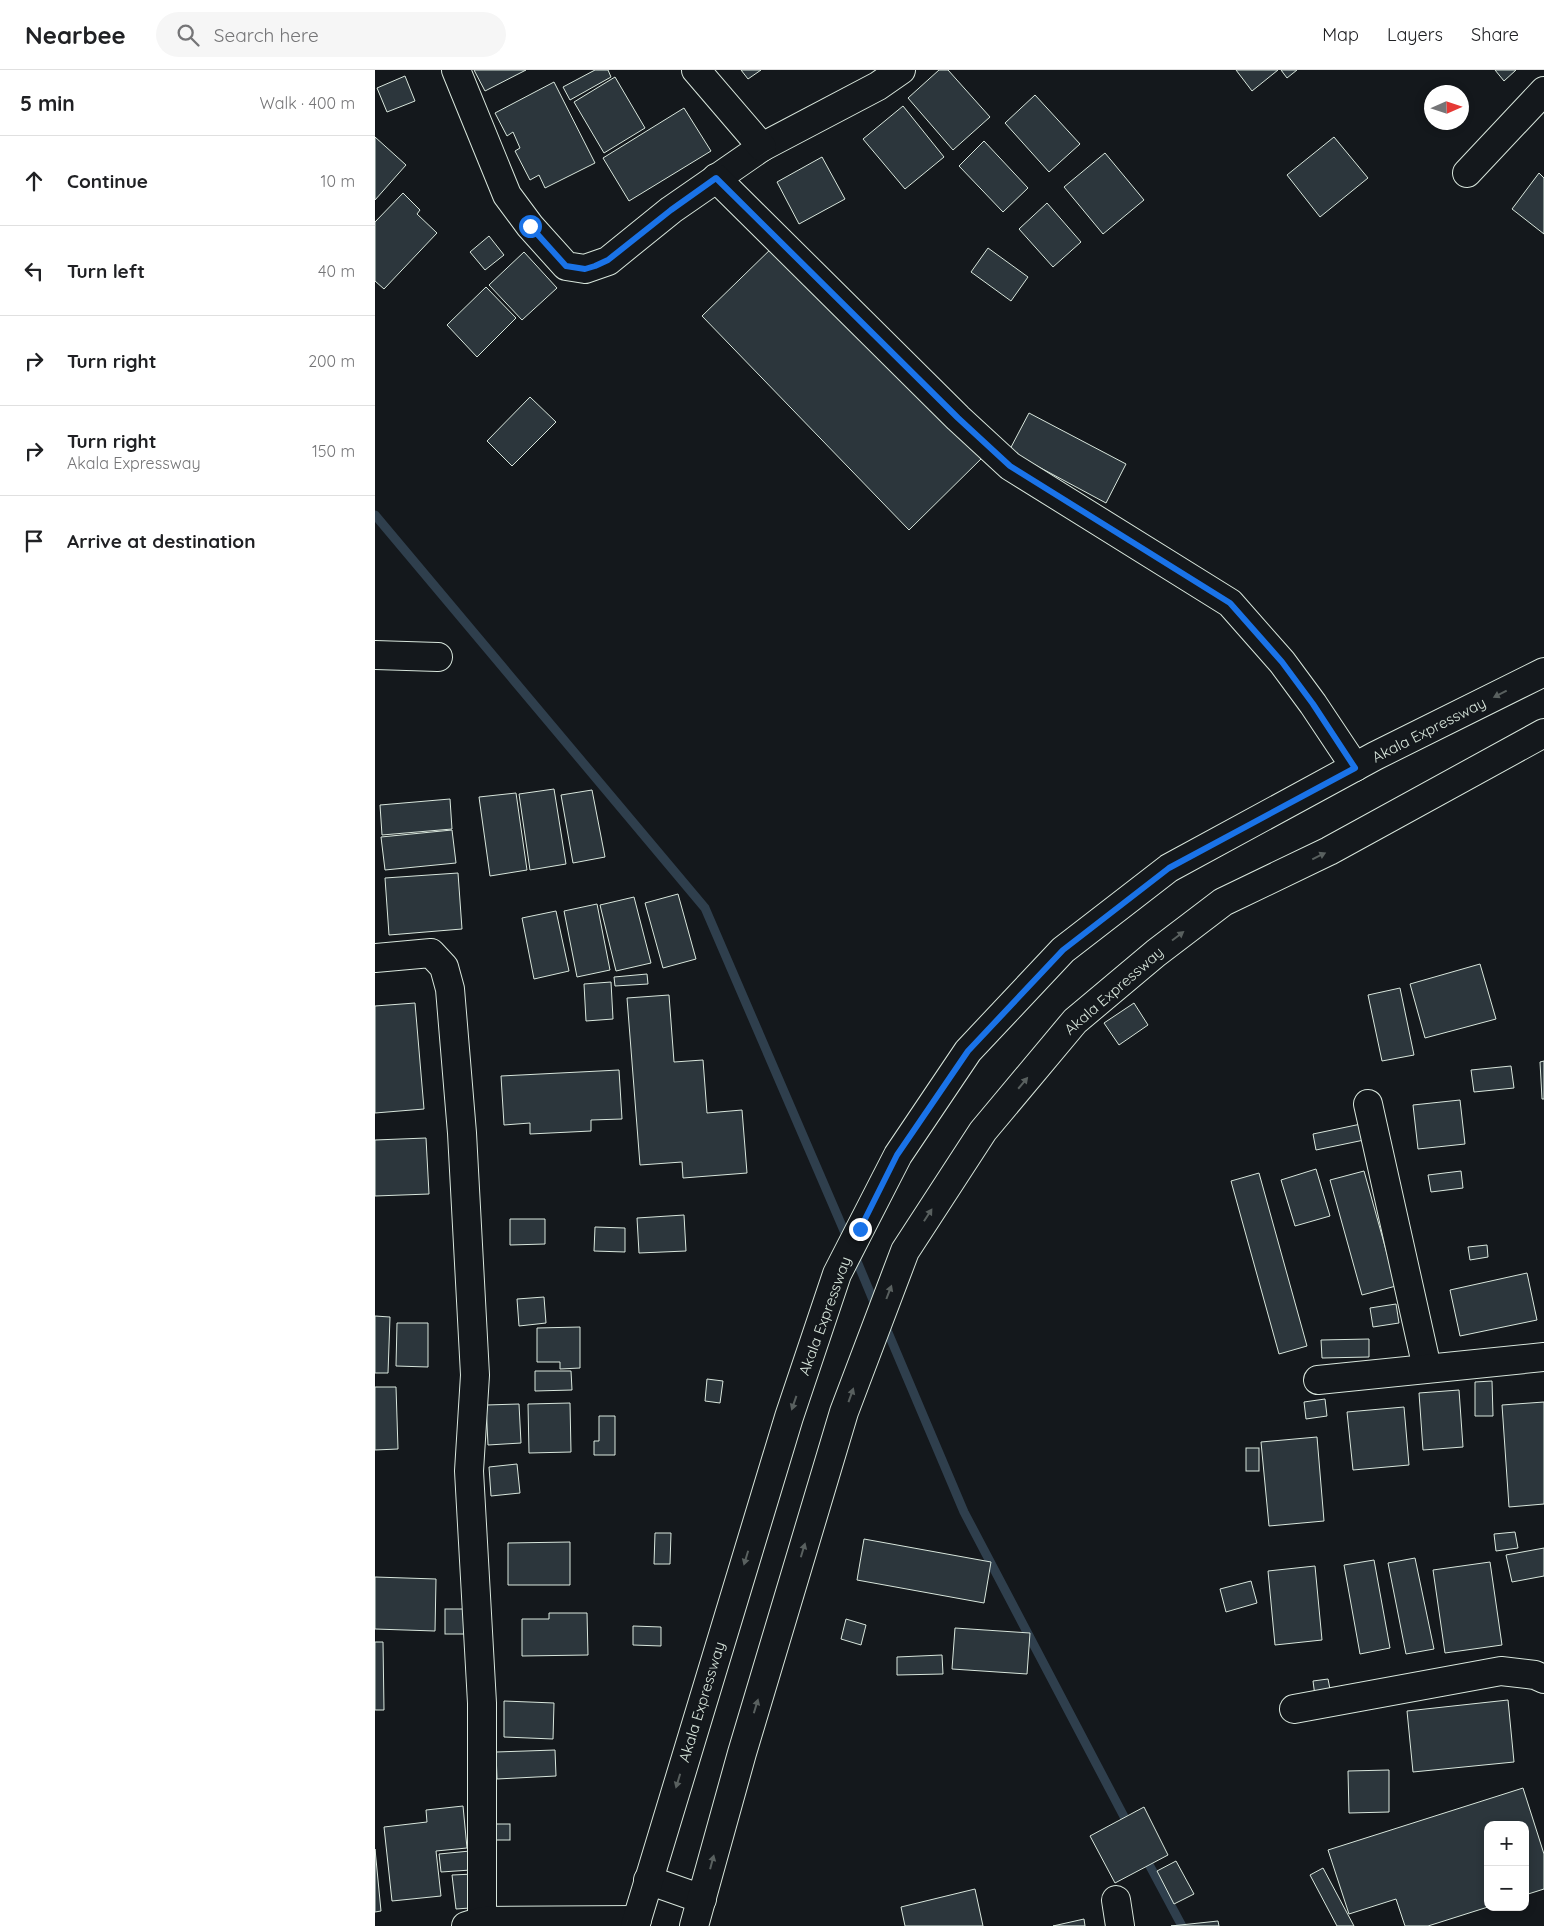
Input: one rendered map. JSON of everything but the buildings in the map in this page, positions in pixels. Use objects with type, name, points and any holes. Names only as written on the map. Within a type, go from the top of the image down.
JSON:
[{"type":"street","points":[[456,70],[495,161],[507,195],[530,226],[566,266],[585,269],[608,260],[671,210],[762,147],[878,86],[901,70]]},
{"type":"street","points":[[696,70],[762,147]]},
{"type":"street","points":[[1467,173],[1544,91]]},
{"type":"street","points":[[716,178],[951,411],[1010,466],[1230,603],[1282,662],[1313,704],[1355,768]]},
{"type":"street","points":[[375,655],[438,657]]},
{"type":"street","name":"Akala Expressway","points":[[636,1923],[789,1417],[837,1274],[897,1155],[968,1051],[1063,950],[1169,868],[1355,768],[1544,672]]},
{"type":"street","name":"Akala Expressway","points":[[694,1926],[742,1753],[841,1421],[903,1256],[983,1130],[1075,1021],[1156,953],[1223,902],[1329,851],[1544,733]]},
{"type":"street","points":[[375,958],[431,953],[444,967],[450,989],[462,1134],[475,1375],[469,1471],[482,1703],[474,1923],[636,1923]]},
{"type":"street","points":[[1368,1104],[1427,1368]]},
{"type":"street","points":[[1318,1380],[1544,1357]]},
{"type":"street","points":[[1294,1710],[1501,1671],[1544,1679]]},
{"type":"street","points":[[648,1880],[702,1899]]},
{"type":"waterway","points":[[375,515],[705,908],[848,1240]]},
{"type":"waterway","points":[[854,1254],[876,1307]]},
{"type":"waterway","points":[[884,1323],[964,1512],[1130,1828]]},
{"type":"waterway","points":[[1144,1855],[1182,1926]]},
{"type":"route","points":[[530,226],[566,266],[585,269],[608,260],[671,210],[716,178],[958,418],[1010,466],[1230,603],[1282,662],[1313,704],[1355,768],[1169,868],[1063,950],[968,1051],[897,1155],[860,1229]]}]
